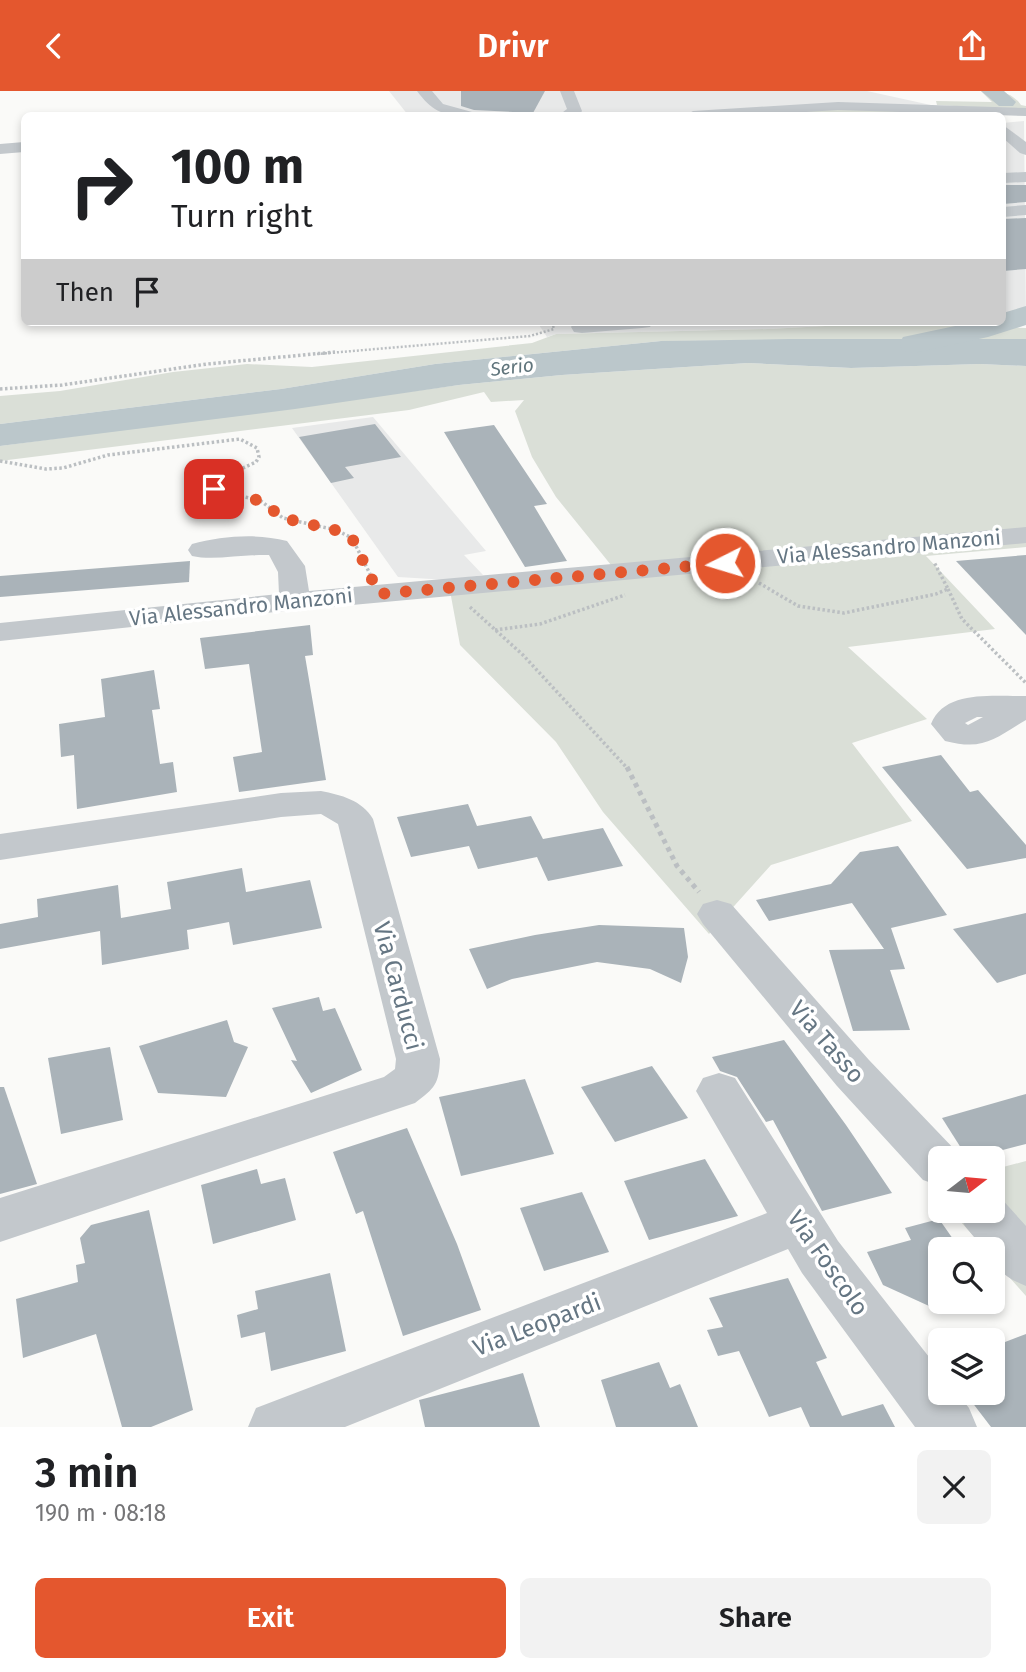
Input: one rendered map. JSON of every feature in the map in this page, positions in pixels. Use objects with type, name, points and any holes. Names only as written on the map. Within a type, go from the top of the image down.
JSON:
[{"type":"street","points":[[424,91],[438,107],[456,112]]},
{"type":"street","points":[[567,91],[575,111],[573,112]]},
{"type":"street","points":[[741,112],[838,106],[1026,112]]},
{"type":"street","points":[[1006,133],[1026,150]]},
{"type":"street","points":[[0,149],[21,148]]},
{"type":"street","points":[[1006,178],[1026,177]]},
{"type":"street","points":[[1006,212],[1026,210]]},
{"type":"street","points":[[582,327],[594,326]]},
{"type":"street","name":"Via Alessandro Manzoni","points":[[0,632],[295,601],[1026,535]]},
{"type":"street","points":[[202,550],[244,545],[277,547],[290,560],[295,601]]},
{"type":"street","name":"Via Carducci","points":[[0,847],[281,805],[319,802],[340,806],[355,820],[418,1059],[417,1077],[399,1090],[0,1220]]},
{"type":"street","name":"Via Tasso","points":[[717,914],[853,1073],[928,1153]]},
{"type":"street","name":"Via Foscolo","points":[[719,1091],[797,1223],[949,1427]]},
{"type":"street","name":"Via Leopardi","points":[[276,1427],[797,1223]]},
{"type":"street","points":[[992,1223],[1026,1263]]},
{"type":"path","points":[[0,389],[62,385],[207,364],[482,338],[530,336],[554,329],[553,326]]},
{"type":"path","points":[[0,461],[46,469],[63,468],[108,455],[240,439],[257,448],[259,457],[256,462],[217,480],[212,485],[214,489],[261,501],[283,518],[335,530],[352,538],[379,594]]},
{"type":"path","points":[[931,551],[962,619],[1026,683]]},
{"type":"path","points":[[749,583],[761,583],[799,606],[844,613],[936,594],[948,589]]},
{"type":"path","points":[[495,630],[540,624],[633,593]]},
{"type":"path","points":[[465,603],[523,655],[631,772],[677,866],[717,914]]},
{"type":"shaded area","points":[[389,91],[867,91],[949,109],[799,112],[406,112]]},
{"type":"shaded area","points":[[981,91],[1008,94],[1026,106],[1026,110],[937,105],[936,101],[992,102]]},
{"type":"shaded area","points":[[775,109],[984,112],[750,112]]},
{"type":"shaded area","points":[[1024,121],[1026,321],[997,329],[971,326],[1006,326],[1006,123]]},
{"type":"shaded area","points":[[540,326],[826,326],[556,334],[547,337]]},
{"type":"shaded area","points":[[826,326],[1026,328],[1026,339],[661,341],[435,364],[281,389],[0,424],[0,396],[60,391],[173,372],[247,364],[312,367],[532,343],[556,334]]},
{"type":"shaded area","points":[[748,363],[850,368],[980,364],[1026,366],[1026,547],[926,556],[995,629],[848,647],[927,719],[852,743],[912,821],[771,865],[709,934],[603,812],[556,742],[460,645],[448,580],[611,565],[556,497],[532,457],[515,411],[524,400],[491,402],[484,392],[409,410],[0,461],[0,446],[459,385],[562,375]]},
{"type":"shaded area","points":[[373,417],[486,551],[464,555],[483,575],[448,580],[398,577],[292,428]]},
{"type":"shaded area","points":[[1026,1161],[1026,1296],[1005,1273],[1005,1237],[974,1237],[962,1223],[1005,1223],[1005,1167]]},
{"type":"water","name":"Serio","points":[[1026,339],[1026,366],[980,364],[851,368],[748,363],[562,375],[459,385],[295,409],[0,446],[0,424],[281,389],[435,364],[661,341]]},
{"type":"building","points":[[461,91],[545,91],[534,112],[474,110],[461,106]]},
{"type":"building","points":[[1006,185],[1026,185],[1026,202],[1006,204]]},
{"type":"building","points":[[1026,218],[1026,269],[1006,271],[1006,219]]},
{"type":"building","points":[[375,424],[401,457],[345,467],[354,478],[331,483],[299,437]]},
{"type":"building","points":[[494,425],[547,504],[534,506],[567,561],[525,567],[444,432]]},
{"type":"building","points":[[1026,555],[1026,635],[956,561]]},
{"type":"building","points":[[190,561],[189,582],[0,597],[0,576]]},
{"type":"building","points":[[310,625],[313,655],[305,656],[326,780],[239,792],[233,757],[262,752],[249,664],[205,669],[200,638]]},
{"type":"building","points":[[154,670],[160,709],[152,710],[160,764],[173,762],[177,792],[77,809],[74,755],[61,757],[59,724],[105,717],[101,679]]},
{"type":"building","points":[[941,755],[970,792],[978,790],[1026,845],[1026,858],[967,869],[882,767]]},
{"type":"building","points":[[468,804],[477,826],[531,816],[543,839],[603,828],[623,866],[548,881],[537,857],[478,869],[469,846],[411,857],[397,817]]},
{"type":"building","points":[[898,846],[947,915],[891,928],[905,969],[890,970],[910,1030],[853,1031],[829,950],[884,949],[852,903],[769,921],[756,900],[831,884],[860,852]]},
{"type":"building","points":[[242,868],[246,892],[310,880],[322,928],[233,945],[229,922],[187,930],[189,949],[102,965],[100,931],[0,949],[0,924],[38,917],[37,899],[118,885],[121,918],[171,909],[167,882]]},
{"type":"building","points":[[1026,913],[1026,974],[997,983],[953,929]]},
{"type":"building","points":[[599,925],[684,928],[688,957],[681,983],[650,969],[597,962],[512,979],[487,989],[469,949],[535,935]]},
{"type":"building","points":[[319,997],[323,1011],[335,1008],[362,1070],[311,1093],[291,1060],[297,1061],[272,1008]]},
{"type":"building","points":[[227,1020],[234,1042],[248,1047],[226,1097],[158,1093],[139,1046]]},
{"type":"building","points":[[784,1040],[892,1193],[822,1211],[773,1120],[766,1122],[737,1077],[720,1071],[712,1057]]},
{"type":"building","points":[[110,1047],[123,1120],[61,1134],[48,1058]]},
{"type":"building","points":[[652,1066],[688,1118],[615,1142],[581,1087]]},
{"type":"building","points":[[525,1079],[554,1154],[461,1176],[439,1097]]},
{"type":"building","points":[[0,1087],[4,1087],[37,1184],[0,1194]]},
{"type":"building","points":[[1026,1094],[1026,1144],[1005,1149],[1005,1146],[960,1146],[942,1118]]},
{"type":"building","points":[[407,1128],[457,1244],[481,1310],[403,1336],[363,1211],[356,1214],[333,1152]]},
{"type":"building","points":[[705,1159],[738,1216],[649,1240],[624,1181]]},
{"type":"building","points":[[257,1169],[261,1184],[285,1178],[296,1220],[213,1244],[201,1185]]},
{"type":"building","points":[[582,1192],[609,1252],[544,1271],[520,1208]]},
{"type":"building","points":[[149,1210],[193,1410],[151,1427],[122,1427],[96,1334],[23,1358],[16,1299],[78,1282],[76,1265],[85,1263],[80,1238],[91,1225]]},
{"type":"building","points":[[928,1222],[942,1223],[952,1237],[928,1237],[928,1306],[883,1285],[867,1252],[911,1240],[905,1228]]},
{"type":"building","points":[[330,1273],[346,1351],[271,1371],[265,1332],[241,1338],[237,1315],[258,1309],[255,1291]]},
{"type":"building","points":[[788,1278],[827,1358],[816,1362],[842,1416],[883,1404],[895,1427],[810,1427],[801,1407],[769,1417],[739,1351],[718,1356],[707,1330],[723,1327],[709,1298]]},
{"type":"building","points":[[1026,1334],[1026,1427],[991,1427],[974,1405],[1005,1405],[1005,1342]]},
{"type":"building","points":[[659,1362],[670,1388],[680,1384],[698,1427],[616,1427],[601,1380]]},
{"type":"building","points":[[523,1373],[540,1427],[425,1427],[419,1400]]},
{"type":"waterway","points":[[991,91],[1006,102]]},
{"type":"waterway","points":[[1006,322],[1026,315]]},
{"type":"waterway","points":[[914,344],[992,326]]},
{"type":"route","points":[[214,489],[261,501],[283,518],[335,530],[352,538],[379,594],[725,563]]}]
